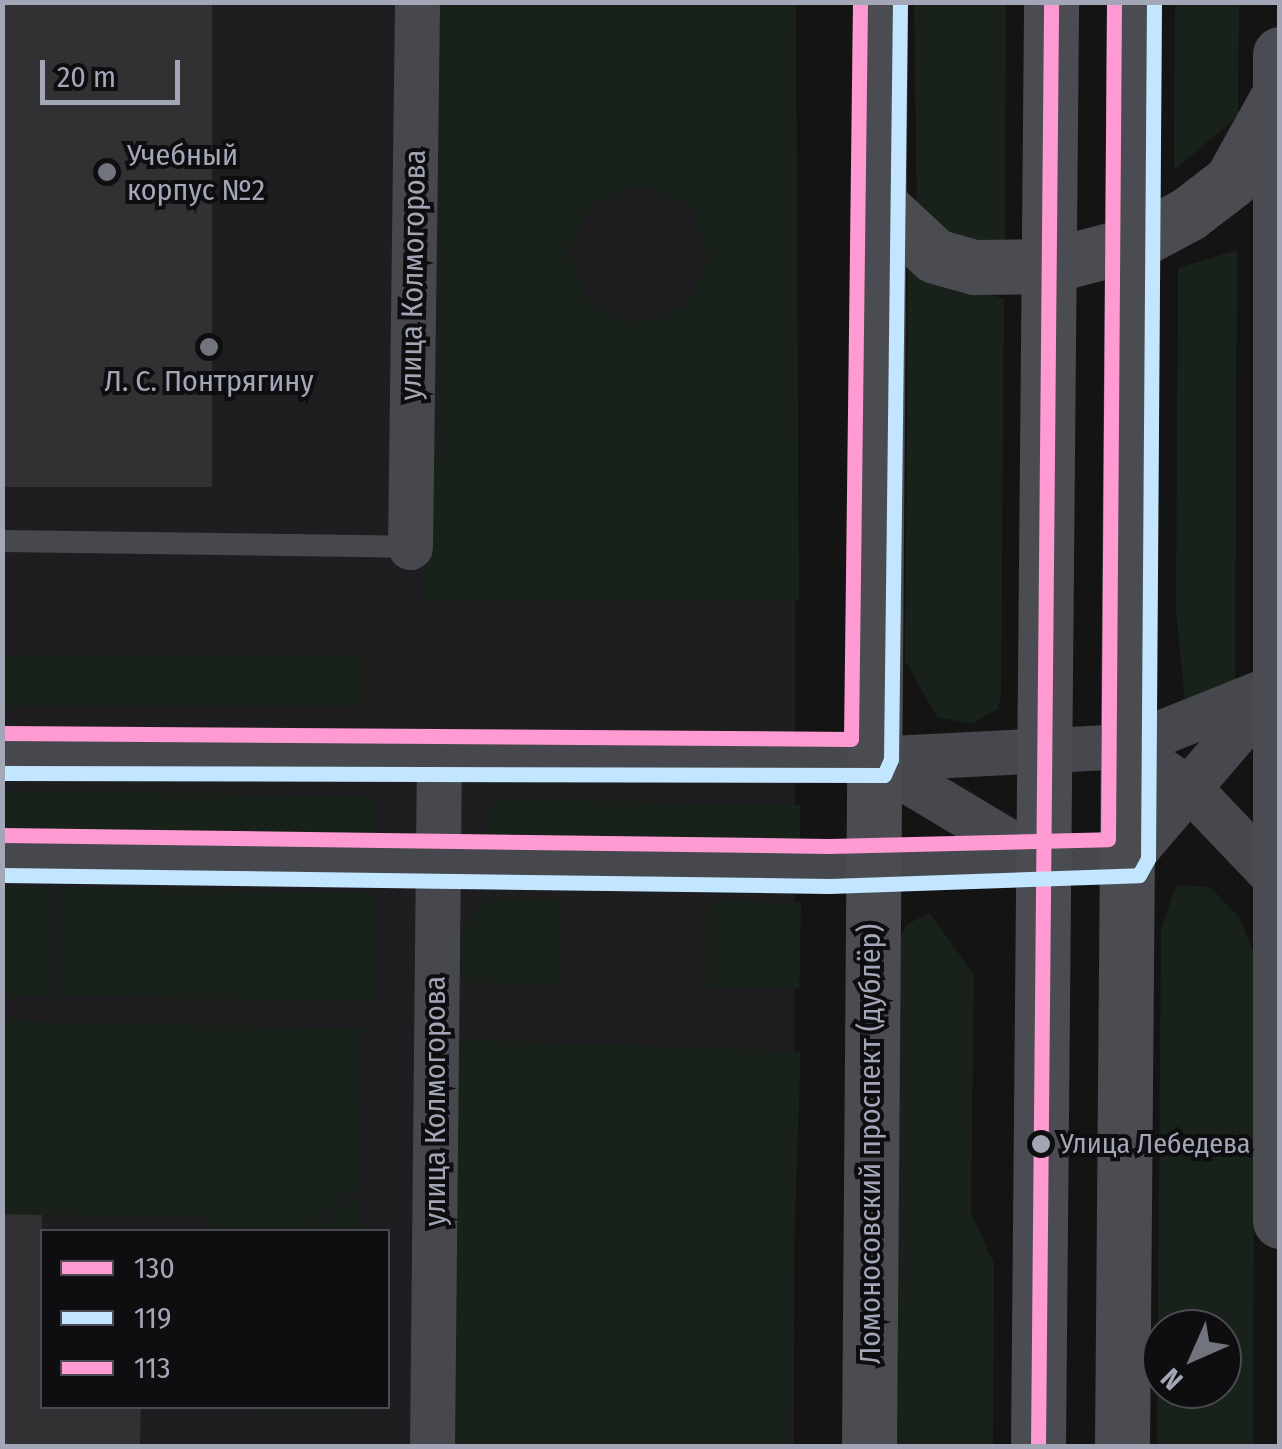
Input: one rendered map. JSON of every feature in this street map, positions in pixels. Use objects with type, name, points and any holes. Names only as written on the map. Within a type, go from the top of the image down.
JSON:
[{"type":"street","name":"улица Колмогорова","points":[[410,546],[417,2]]},
{"type":"street","name":"Ломоносовский проспект (дублёр)","points":[[869,1446],[871,759],[880,2]]},
{"type":"street","points":[[1038,1446],[1048,750],[1051,2]]},
{"type":"street","points":[[1122,1446],[1134,2]]},
{"type":"street","points":[[1280,54],[1280,1220]]},
{"type":"street","points":[[879,204],[935,256],[974,267],[1049,266],[1132,244],[1231,181],[1258,145],[1279,91]]},
{"type":"street","points":[[2,752],[871,759],[1127,746],[1277,719]]},
{"type":"street","points":[[2,855],[871,866],[1128,860],[1193,792],[1277,719]]},
{"type":"street","points":[[1127,746],[1193,792],[1278,881]]},
{"type":"street","name":"улица Колмогорова","points":[[432,1446],[439,756]]},
{"type":"street","points":[[871,759],[1046,864]]},
{"type":"lane","points":[[2,542],[410,546]]},
{"type":"shaded area","points":[[3,3],[796,3],[794,1446],[3,1446]]},
{"type":"shaded area","points":[[431,3],[796,3],[799,600],[424,602]],"holes":[[[642,185],[690,207],[709,257],[686,306],[636,324],[588,302],[569,252],[592,203]]]},
{"type":"shaded area","points":[[914,3],[1006,3],[1005,249],[917,223]]},
{"type":"shaded area","points":[[1175,3],[1239,3],[1238,116],[1174,170]]},
{"type":"shaded area","points":[[1237,250],[1235,714],[1188,729],[1176,611],[1178,268]]},
{"type":"shaded area","points":[[908,265],[1004,299],[1001,694],[998,709],[972,724],[937,717],[905,661]]},
{"type":"shaded area","points":[[3,656],[364,656],[364,706],[3,706]]},
{"type":"shaded area","points":[[3,790],[374,796],[373,839],[2,833]]},
{"type":"shaded area","points":[[498,799],[800,805],[800,839],[497,839],[483,822]]},
{"type":"shaded area","points":[[1176,885],[1210,887],[1239,917],[1255,956],[1253,1446],[1157,1446],[1157,1409],[1242,1409],[1242,1309],[1158,1309],[1161,929]]},
{"type":"shaded area","points":[[3,886],[52,887],[50,997],[2,996]]},
{"type":"shaded area","points":[[57,887],[377,893],[375,1002],[55,996]]},
{"type":"shaded area","points":[[486,898],[561,898],[560,985],[462,982],[461,933]]},
{"type":"shaded area","points":[[707,901],[801,903],[799,989],[705,987]]},
{"type":"shaded area","points":[[929,913],[974,974],[971,1212],[994,1264],[993,1446],[892,1446],[899,942],[906,925]]},
{"type":"shaded area","points":[[3,1021],[363,1028],[361,1185],[306,1229],[210,1229],[210,1217],[3,1214]]},
{"type":"shaded area","points":[[449,1039],[801,1051],[787,1446],[435,1446]]},
{"type":"shaded area","points":[[360,1192],[360,1229],[314,1229]]},
{"type":"shaded area","points":[[264,1409],[358,1409],[358,1414],[264,1414]]},
{"type":"building","name":"Учебный корпус №2","points":[[2,2],[212,2],[212,487],[2,487]]},
{"type":"building","points":[[2,1214],[42,1215],[40,1409],[141,1409],[140,1446],[2,1446]]},
{"type":"transit line","name":"113","points":[[2,733],[851,739],[860,2]]},
{"type":"transit line","name":"119","points":[[2,773],[884,775],[891,759],[900,2]]},
{"type":"transit line","name":"130","points":[[1038,1446],[1051,2]]},
{"type":"transit line","name":"113","points":[[2,835],[829,846],[1108,839],[1114,2]]},
{"type":"transit line","name":"119","points":[[2,875],[829,886],[1139,875],[1148,859],[1154,2]]},
{"type":"place","name":"Учебный корпус №2","points":[[107,172]]},
{"type":"place","name":"Л. С. Понтрягину","points":[[209,347]]},
{"type":"place","name":"Улица Лебедева","points":[[1041,1144]]}]
